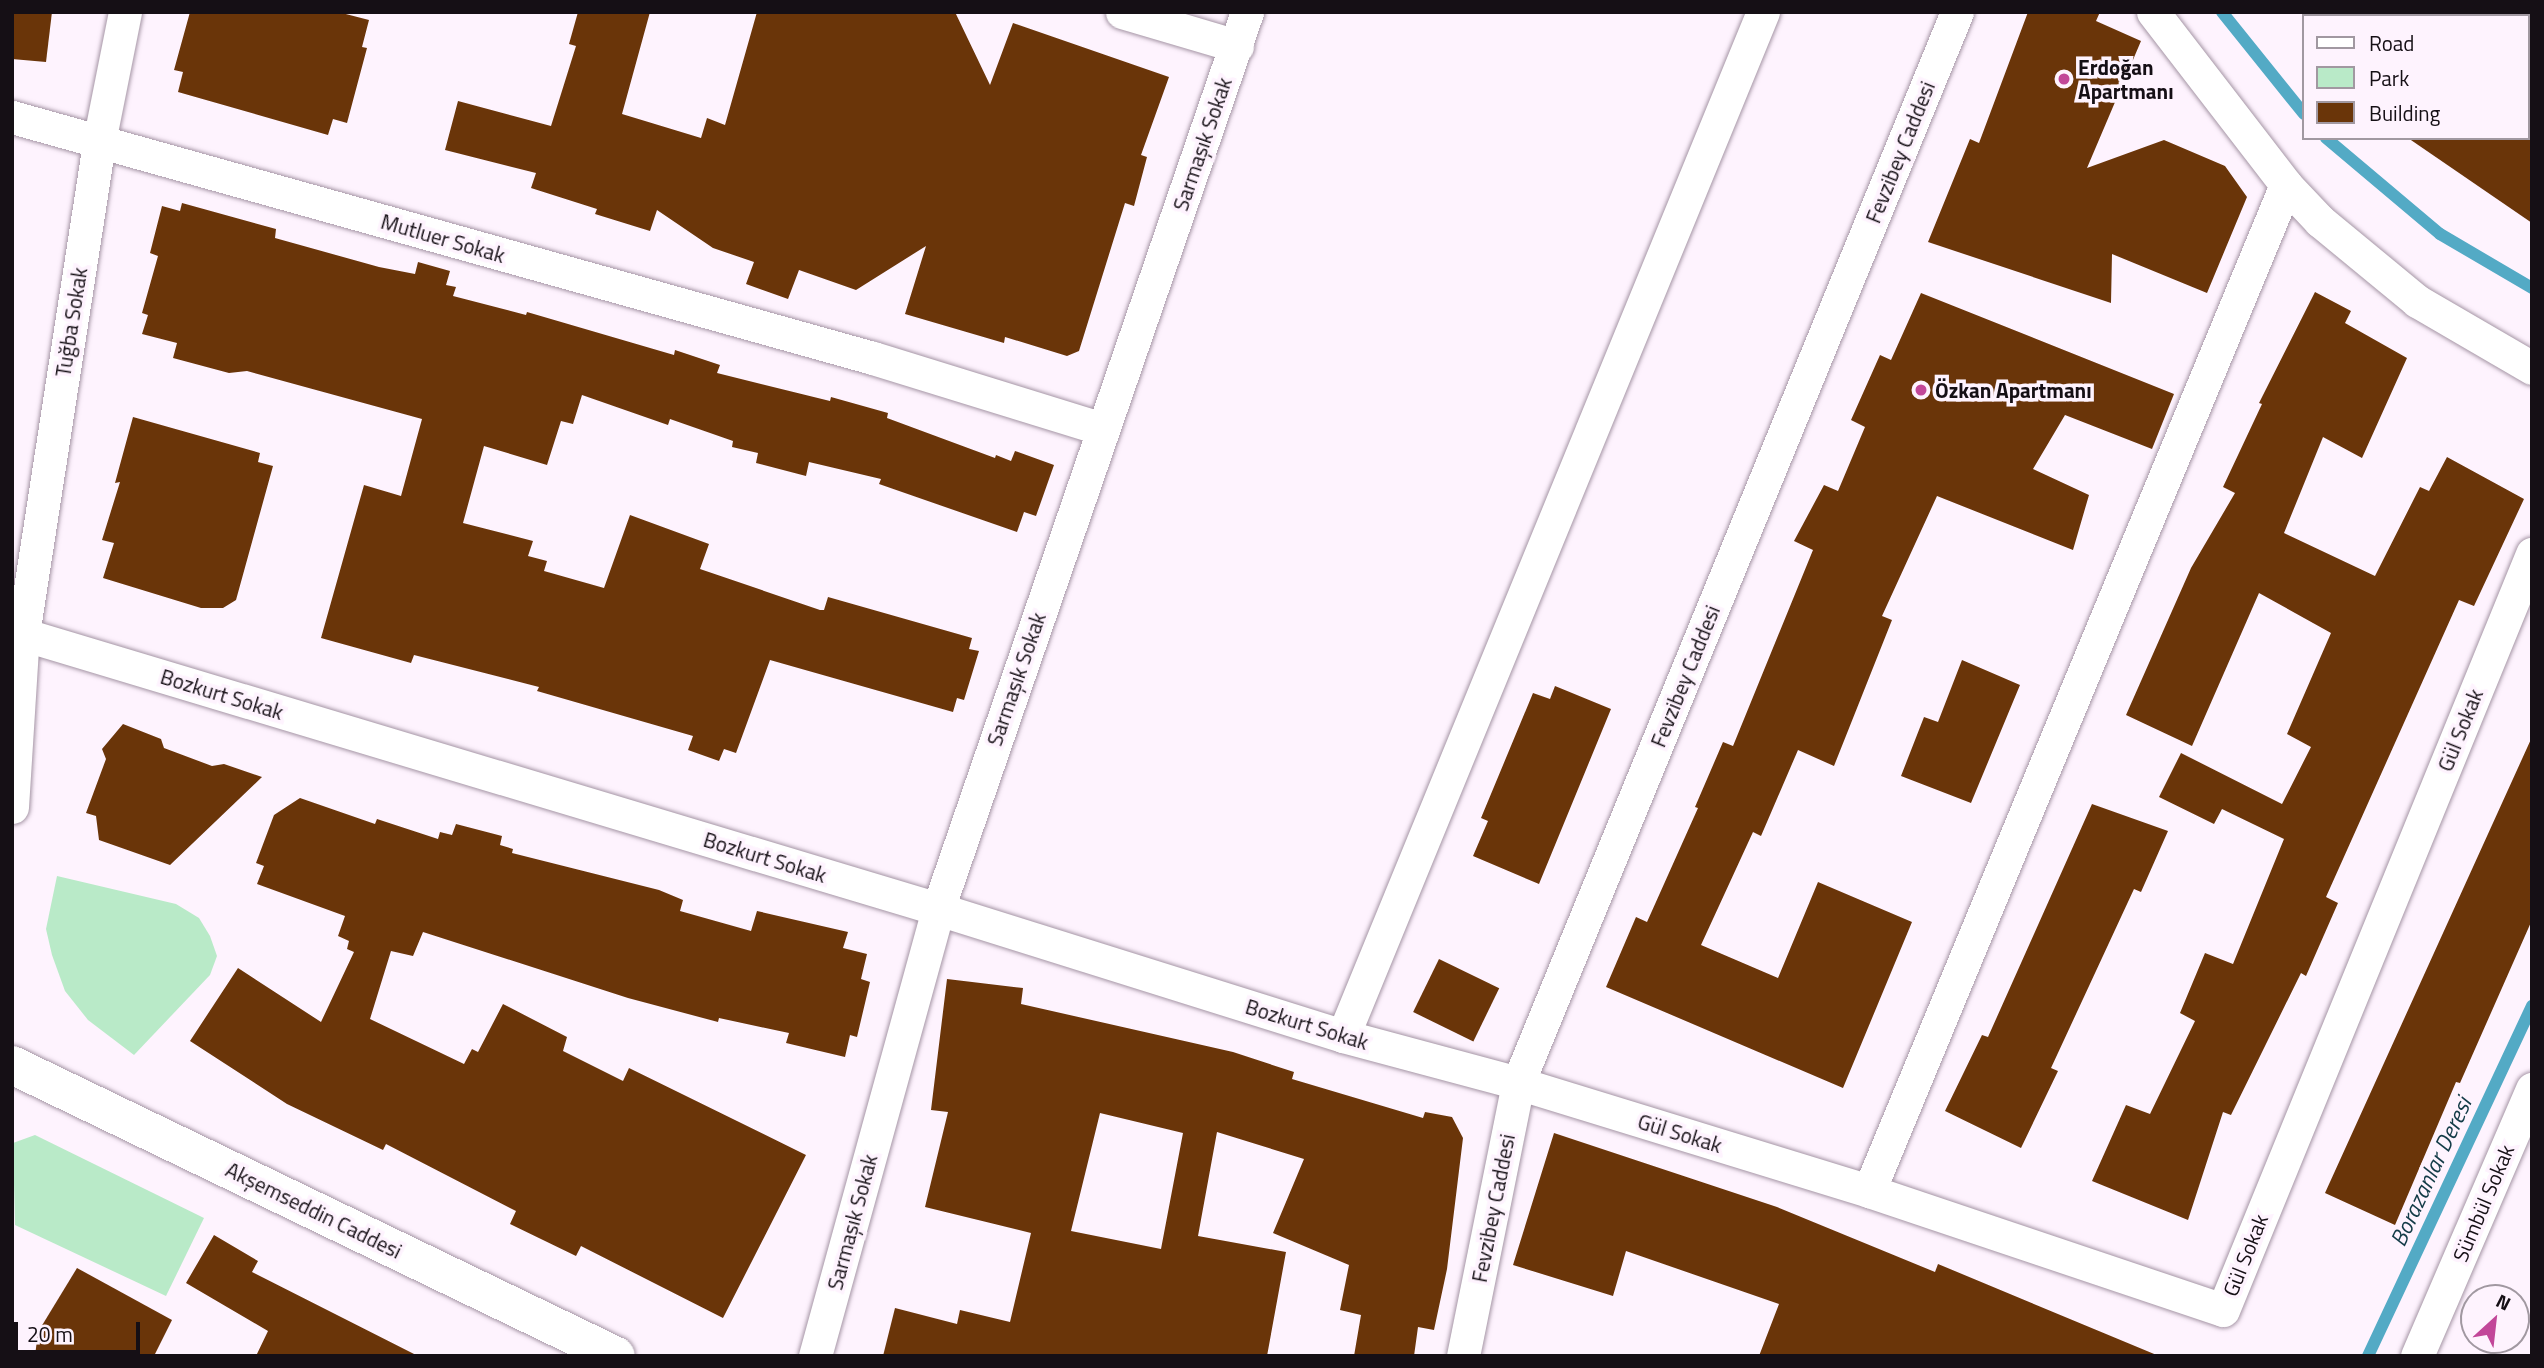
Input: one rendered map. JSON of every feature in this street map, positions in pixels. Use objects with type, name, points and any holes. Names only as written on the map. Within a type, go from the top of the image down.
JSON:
[{"type":"main road","name":"Akşemseddin Caddesi","points":[[12,1065],[616,1356]]},
{"type":"street","name":"Tuğba Sokak","points":[[12,807],[18,632],[99,142],[125,12]]},
{"type":"street","points":[[1122,12],[1237,46]]},
{"type":"street","name":"Sarmaşık Sokak","points":[[816,1356],[938,909],[1247,12]]},
{"type":"street","points":[[1343,1036],[1763,12]]},
{"type":"street","name":"Fevzibey Caddesi","points":[[1464,1356],[1517,1083],[1957,12]]},
{"type":"street","points":[[2154,12],[2286,185],[2320,220],[2417,301],[2532,368]]},
{"type":"street","name":"Mutluer Sokak","points":[[12,117],[873,358],[1102,429]]},
{"type":"street","points":[[1869,1191],[2286,185]]},
{"type":"street","name":"Gül Sokak","points":[[1517,1083],[1869,1191],[2223,1310],[2532,554]]},
{"type":"street","name":"Bozkurt Sokak","points":[[18,632],[938,909],[1343,1036],[1517,1083]]},
{"type":"street","name":"Sümbül Sokak","points":[[2417,1356],[2532,1089]]},
{"type":"green space","points":[[57,876],[176,904],[199,918],[210,936],[217,956],[210,975],[134,1055],[88,1020],[65,991],[46,929]]},
{"type":"green space","points":[[35,1135],[204,1218],[166,1296],[15,1225],[13,1143]]},
{"type":"building","points":[[12,12],[52,12],[46,62],[12,59]]},
{"type":"building","points":[[190,12],[338,12],[369,20],[362,47],[367,48],[347,123],[333,119],[328,135],[178,92],[183,72],[174,70]]},
{"type":"building","points":[[578,12],[650,12],[622,114],[701,138],[707,118],[725,125],[757,12],[955,12],[990,85],[1013,23],[1169,77],[1141,155],[1147,157],[1134,206],[1125,203],[1079,351],[1067,356],[1005,337],[1004,343],[905,314],[926,246],[856,290],[799,270],[788,299],[746,284],[754,262],[713,248],[657,210],[650,231],[595,214],[597,209],[531,188],[536,173],[445,150],[458,101],[551,126],[576,46],[569,44]]},
{"type":"building","points":[[2028,12],[2100,12],[2096,21],[2141,41],[2087,168],[2164,140],[2225,166],[2247,197],[2207,293],[2112,254],[2111,303],[1928,242],[1970,139],[1979,143]]},
{"type":"building","points":[[2532,138],[2532,223],[2411,140]]},
{"type":"building","points":[[182,203],[276,229],[275,238],[379,267],[415,274],[418,262],[450,271],[446,285],[456,287],[453,296],[526,315],[527,312],[674,355],[675,350],[720,365],[717,373],[830,401],[831,397],[888,413],[887,418],[995,458],[996,455],[1011,461],[1015,451],[1054,465],[1036,516],[1024,512],[1017,532],[879,484],[881,479],[809,462],[806,476],[756,463],[758,453],[732,447],[733,441],[670,419],[668,425],[582,395],[573,424],[561,421],[547,465],[484,446],[463,523],[533,541],[528,556],[547,561],[544,571],[604,588],[630,515],[709,544],[700,569],[820,610],[824,610],[828,597],[972,638],[969,649],[979,651],[964,700],[957,698],[953,712],[770,660],[736,753],[724,749],[719,761],[688,750],[693,736],[537,691],[539,687],[414,655],[411,663],[321,638],[364,485],[401,496],[422,419],[247,371],[229,373],[173,358],[177,343],[142,334],[148,315],[142,313],[158,256],[150,253],[162,206],[180,211]]},
{"type":"building","points":[[2315,292],[2351,311],[2345,323],[2407,358],[2362,458],[2323,437],[2284,533],[2375,576],[2420,487],[2429,491],[2447,457],[2524,499],[2474,606],[2459,600],[2326,897],[2338,903],[2306,976],[2301,973],[2231,1115],[2223,1112],[2188,1220],[2092,1181],[2126,1105],[2150,1114],[2195,1021],[2180,1013],[2205,953],[2233,964],[2284,839],[2222,809],[2214,824],[2159,797],[2181,753],[2282,804],[2311,747],[2287,734],[2331,633],[2259,593],[2192,746],[2126,715],[2191,568],[2235,493],[2223,487],[2262,404],[2259,403]]},
{"type":"building","points":[[1921,293],[2174,394],[2152,449],[2065,415],[2033,469],[2089,495],[2073,550],[1937,496],[1882,616],[1892,620],[1834,766],[1798,750],[1761,836],[1753,832],[1701,945],[1778,978],[1818,882],[1912,922],[1843,1088],[1606,987],[1636,917],[1647,922],[1698,808],[1695,807],[1723,742],[1733,746],[1813,550],[1794,541],[1824,485],[1838,491],[1865,427],[1851,420],[1880,355],[1891,360]]},
{"type":"building","points":[[133,417],[260,453],[258,462],[273,466],[236,600],[223,608],[201,608],[103,578],[114,543],[102,540],[120,482],[115,483]]},
{"type":"building","points":[[1962,660],[2020,685],[1971,803],[1901,776],[1924,717],[1938,722]]},
{"type":"building","points":[[1555,686],[1611,709],[1539,884],[1473,856],[1488,821],[1481,818],[1533,693],[1550,699]]},
{"type":"building","points":[[123,724],[161,739],[164,748],[212,766],[224,764],[262,777],[170,865],[99,840],[96,816],[86,813],[106,759],[102,749]]},
{"type":"building","points":[[2532,737],[2532,920],[2460,1083],[2456,1082],[2395,1225],[2325,1193]]},
{"type":"building","points":[[300,798],[375,824],[377,819],[438,839],[440,832],[452,835],[456,824],[502,836],[500,845],[513,849],[512,853],[659,890],[683,900],[680,911],[751,931],[757,911],[848,932],[843,948],[867,954],[861,979],[870,982],[857,1037],[850,1035],[845,1057],[786,1043],[789,1033],[719,1018],[718,1022],[628,998],[423,932],[413,956],[391,951],[370,1019],[464,1064],[472,1049],[478,1052],[503,1004],[567,1037],[563,1051],[623,1081],[629,1068],[806,1155],[723,1318],[581,1246],[576,1256],[510,1224],[516,1211],[386,1144],[383,1150],[287,1104],[190,1041],[238,968],[321,1022],[354,952],[347,949],[349,941],[338,936],[345,916],[257,884],[264,866],[256,863],[274,815]]},
{"type":"building","points":[[2092,804],[2168,831],[2141,892],[2134,889],[2051,1068],[2058,1071],[2021,1148],[1945,1111],[1982,1035],[1988,1037]]},
{"type":"building","points":[[1439,959],[1499,988],[1473,1041],[1413,1012]]},
{"type":"building","points":[[947,979],[1023,988],[1021,1004],[1233,1052],[1294,1072],[1292,1079],[1423,1118],[1425,1112],[1452,1117],[1463,1138],[1447,1269],[1434,1330],[1418,1327],[1414,1356],[1354,1356],[1361,1315],[1340,1310],[1349,1265],[1273,1233],[1304,1159],[1217,1132],[1198,1236],[1286,1252],[1267,1356],[883,1356],[895,1308],[957,1324],[960,1310],[1010,1322],[1031,1233],[925,1207],[948,1112],[931,1110]],"holes":[[[1100,1113],[1183,1133],[1161,1249],[1071,1231]]]},
{"type":"building","points":[[1554,1133],[1777,1207],[1935,1272],[1938,1264],[2159,1356],[1759,1356],[1779,1304],[1626,1251],[1613,1296],[1513,1265]]},
{"type":"building","points":[[214,1235],[258,1261],[252,1272],[418,1356],[256,1356],[268,1331],[186,1283]]},
{"type":"building","points":[[77,1268],[172,1320],[154,1356],[35,1356],[38,1332]]},
{"type":"waterway","name":"Borazanlar Deresi","points":[[2222,12],[2302,112]]},
{"type":"waterway","name":"Borazanlar Deresi","points":[[2328,140],[2440,234],[2532,288]]},
{"type":"waterway","name":"Borazanlar Deresi","points":[[2368,1356],[2532,1006]]},
{"type":"place","name":"Erdoğan Apartmanı","points":[[2064,79]]},
{"type":"place","name":"Özkan Apartmanı","points":[[1921,390]]}]
